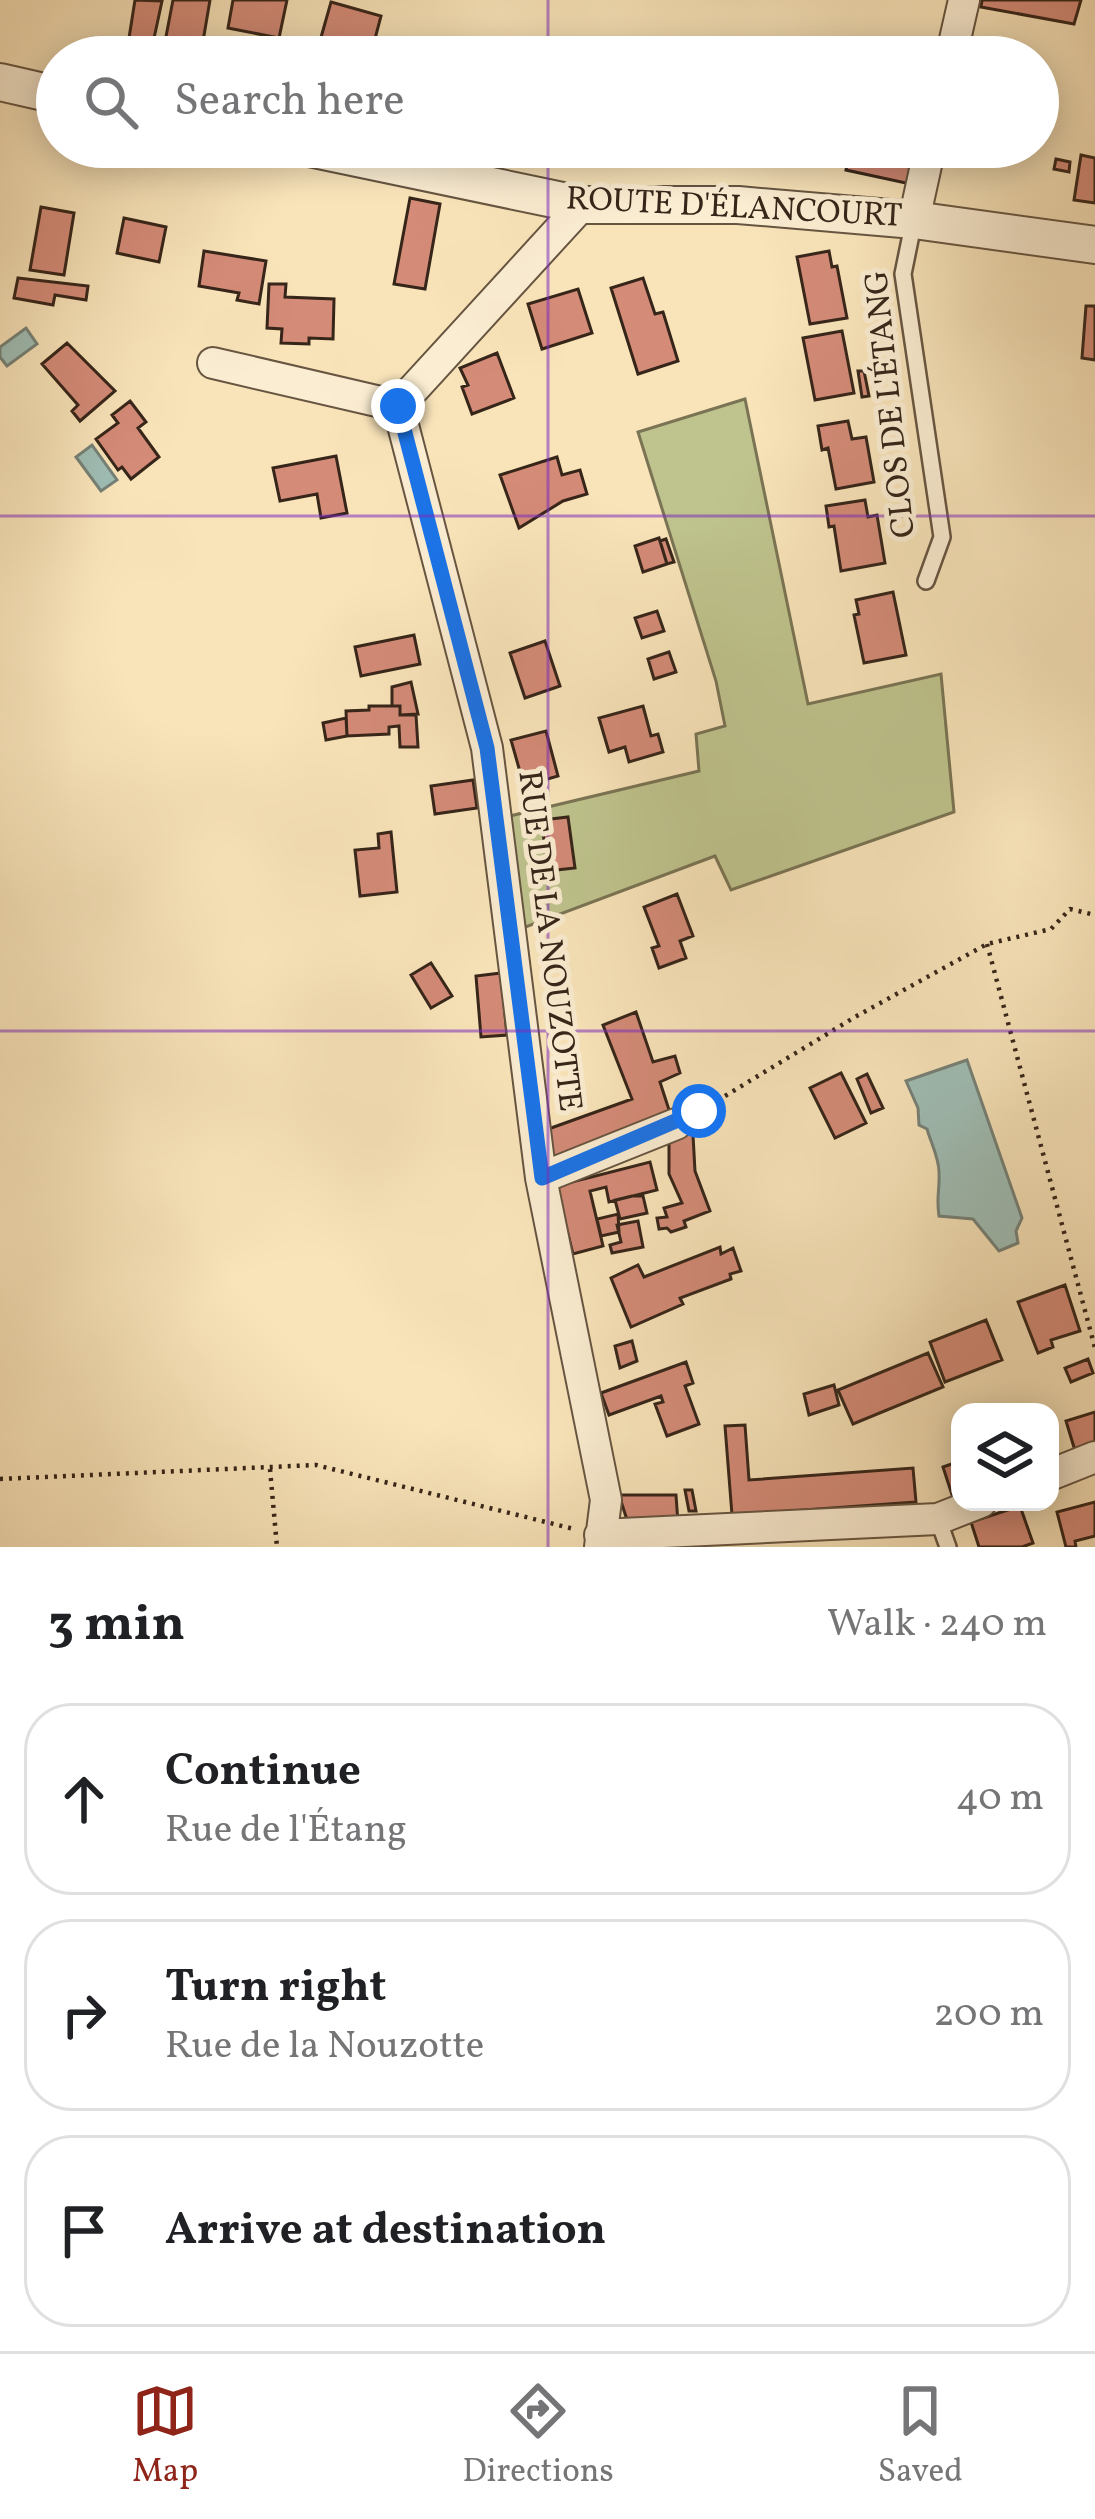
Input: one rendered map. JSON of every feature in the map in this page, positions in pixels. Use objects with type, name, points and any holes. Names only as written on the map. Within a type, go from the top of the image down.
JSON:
[{"type":"street","points":[[956,36],[964,0]]},
{"type":"street","points":[[0,82],[36,90]]},
{"type":"street","name":"ROUTE D'ÉLANCOURT","points":[[405,168],[582,205],[738,205],[914,220],[1095,244]]},
{"type":"street","points":[[914,220],[925,168]]},
{"type":"street","points":[[213,363],[398,406],[582,205]]},
{"type":"street","name":"RUE DE LA NOUZOTTE","points":[[398,406],[487,748],[542,1178],[606,1500],[600,1541]]},
{"type":"street","points":[[542,1178],[676,1124]]},
{"type":"street","points":[[1059,1471],[1095,1457]]},
{"type":"street","points":[[600,1541],[943,1533],[969,1511]]},
{"type":"lane","name":"CLOS DE L'ÉTANG","points":[[914,220],[903,274],[942,537],[926,581]]},
{"type":"path","points":[[676,1124],[987,944],[1051,929],[1070,909],[1095,915]]},
{"type":"path","points":[[987,944],[1095,1348]]},
{"type":"path","points":[[0,1479],[316,1465],[600,1541]]},
{"type":"path","points":[[270,1467],[277,1547]]},
{"type":"green space","points":[[745,399],[808,704],[941,674],[954,812],[731,890],[715,856],[523,928],[510,816],[699,771],[696,734],[725,726],[716,681],[638,432]]},
{"type":"water","points":[[26,328],[37,344],[7,366],[0,347]]},
{"type":"water","points":[[92,445],[117,480],[101,491],[76,457]]},
{"type":"water","points":[[967,1060],[1022,1218],[1016,1231],[1018,1243],[999,1251],[973,1219],[939,1216],[938,1161],[927,1129],[919,1125],[918,1108],[906,1081]]},
{"type":"building","points":[[135,0],[162,1],[154,36],[129,36]]},
{"type":"building","points":[[173,0],[210,0],[204,36],[166,36]]},
{"type":"building","points":[[233,0],[287,0],[279,36],[228,28]]},
{"type":"building","points":[[982,0],[1081,0],[1074,24],[981,7]]},
{"type":"building","points":[[331,2],[381,16],[376,36],[321,36]]},
{"type":"building","points":[[1081,155],[1095,158],[1095,203],[1074,200]]},
{"type":"building","points":[[1059,160],[1070,162],[1069,172],[1054,169],[1059,168]]},
{"type":"building","points":[[846,168],[919,168],[915,185]]},
{"type":"building","points":[[410,198],[440,204],[425,289],[394,284]]},
{"type":"building","points":[[41,207],[74,213],[64,275],[30,270]]},
{"type":"building","points":[[124,218],[166,227],[159,262],[117,253]]},
{"type":"building","points":[[204,251],[266,261],[259,304],[237,300],[239,293],[199,286]]},
{"type":"building","points":[[829,251],[832,267],[837,266],[847,318],[810,324],[797,257]]},
{"type":"building","points":[[18,278],[88,286],[86,300],[55,295],[53,305],[14,298]]},
{"type":"building","points":[[643,278],[655,314],[663,312],[678,361],[638,374],[611,288]]},
{"type":"building","points":[[269,284],[286,284],[285,297],[334,299],[333,339],[281,343],[282,329],[267,328]]},
{"type":"building","points":[[578,289],[592,333],[542,349],[528,304]]},
{"type":"building","points":[[1086,306],[1095,306],[1095,360],[1082,358]]},
{"type":"building","points":[[842,331],[854,393],[815,400],[803,338]]},
{"type":"building","points":[[67,343],[115,391],[80,421],[72,411],[78,405],[42,364]]},
{"type":"building","points":[[497,353],[514,398],[472,414],[460,368]]},
{"type":"building","points":[[858,371],[864,371],[869,396],[862,397]]},
{"type":"building","points":[[130,401],[146,422],[138,428],[159,457],[131,479],[122,467],[118,470],[96,439],[118,423],[112,415]]},
{"type":"building","points":[[848,421],[852,439],[866,437],[874,482],[836,489],[818,426]]},
{"type":"building","points":[[336,456],[347,513],[321,518],[317,494],[280,501],[273,468]]},
{"type":"building","points":[[557,457],[562,475],[580,470],[587,494],[563,501],[519,528],[500,475]]},
{"type":"building","points":[[865,500],[868,517],[877,515],[885,563],[841,571],[826,506]]},
{"type":"building","points":[[659,538],[667,564],[643,572],[635,546]]},
{"type":"building","points":[[666,539],[674,562],[667,564],[660,541]]},
{"type":"building","points":[[893,592],[906,655],[864,663],[854,615],[859,614],[856,600]]},
{"type":"building","points":[[657,611],[664,631],[642,638],[635,618]]},
{"type":"building","points":[[414,635],[420,664],[361,676],[355,647]]},
{"type":"building","points":[[545,641],[560,686],[525,698],[510,653]]},
{"type":"building","points":[[669,652],[676,672],[654,679],[648,659]]},
{"type":"building","points":[[411,682],[418,714],[400,715],[400,706],[392,706],[392,687]]},
{"type":"building","points":[[369,706],[400,706],[400,715],[416,715],[418,747],[400,747],[399,726],[389,727],[389,734],[347,736],[346,711],[369,710]]},
{"type":"building","points":[[643,706],[651,736],[658,734],[663,752],[629,762],[625,747],[609,752],[599,718]]},
{"type":"building","points":[[346,718],[347,736],[326,740],[323,723]]},
{"type":"building","points":[[546,731],[558,776],[524,786],[511,740]]},
{"type":"building","points":[[473,780],[477,808],[435,814],[431,786]]},
{"type":"building","points":[[568,817],[575,868],[547,871],[542,820]]},
{"type":"building","points":[[391,832],[397,892],[360,896],[355,850],[379,848],[378,834]]},
{"type":"building","points":[[677,894],[693,936],[680,941],[686,958],[659,968],[652,948],[659,946],[644,907]]},
{"type":"building","points":[[431,963],[452,996],[431,1008],[411,975]]},
{"type":"building","points":[[501,973],[507,1035],[481,1037],[476,976]]},
{"type":"building","points":[[636,1012],[653,1062],[675,1056],[680,1073],[660,1082],[671,1116],[550,1158],[540,1132],[632,1099],[603,1025]]},
{"type":"building","points":[[841,1073],[866,1123],[835,1138],[810,1088]]},
{"type":"building","points":[[867,1074],[883,1108],[871,1113],[857,1079]]},
{"type":"building","points":[[692,1117],[695,1171],[710,1211],[671,1232],[659,1229],[657,1218],[667,1217],[664,1208],[682,1203],[669,1174],[669,1128]]},
{"type":"building","points":[[650,1162],[657,1190],[609,1202],[606,1187],[590,1191],[603,1246],[573,1254],[556,1186]]},
{"type":"building","points":[[643,1196],[647,1213],[620,1219],[615,1200]]},
{"type":"building","points":[[618,1214],[619,1232],[601,1236],[597,1219]]},
{"type":"building","points":[[638,1221],[643,1247],[612,1253],[610,1245],[621,1242],[617,1225]]},
{"type":"building","points":[[720,1247],[721,1254],[733,1248],[741,1271],[680,1298],[683,1304],[631,1327],[611,1278],[638,1265],[644,1277]]},
{"type":"building","points":[[1065,1285],[1080,1331],[1051,1340],[1053,1347],[1038,1353],[1018,1302]]},
{"type":"building","points":[[986,1320],[1002,1360],[945,1382],[930,1342]]},
{"type":"building","points":[[632,1341],[637,1361],[620,1368],[615,1346]]},
{"type":"building","points":[[928,1353],[943,1387],[853,1424],[838,1390]]},
{"type":"building","points":[[1088,1359],[1093,1373],[1071,1382],[1065,1368]]},
{"type":"building","points":[[686,1362],[693,1383],[685,1386],[699,1424],[667,1436],[655,1404],[663,1402],[661,1396],[609,1415],[601,1393]]},
{"type":"building","points":[[834,1385],[839,1405],[809,1415],[804,1394]]},
{"type":"building","points":[[1095,1412],[1095,1448],[1076,1454],[1066,1421]]},
{"type":"building","points":[[745,1425],[749,1480],[913,1468],[916,1502],[732,1515],[725,1426]]},
{"type":"building","points":[[951,1464],[951,1492],[943,1467]]},
{"type":"building","points":[[685,1490],[692,1490],[696,1511],[689,1511]]},
{"type":"building","points":[[619,1495],[676,1495],[678,1523],[628,1523]]},
{"type":"building","points":[[1095,1502],[1095,1536],[1066,1547],[1057,1512]]},
{"type":"building","points":[[1005,1511],[1022,1511],[1033,1543],[979,1547],[971,1522]]},
{"type":"route","points":[[398,406],[487,748],[542,1178],[699,1111]]}]
